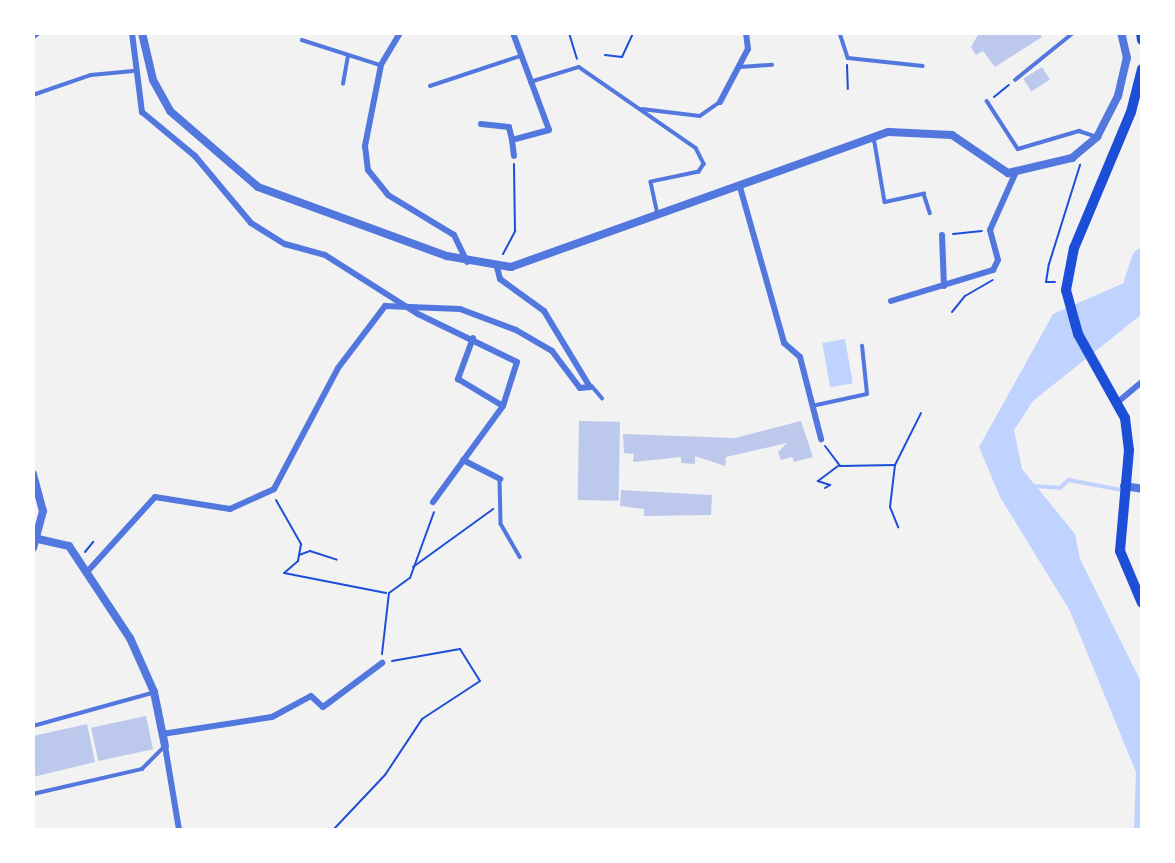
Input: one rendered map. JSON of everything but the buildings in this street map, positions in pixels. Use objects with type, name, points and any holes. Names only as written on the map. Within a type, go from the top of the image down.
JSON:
[{"type":"main road","points":[[1141,33],[1142,40]]},
{"type":"main road","points":[[1142,69],[1066,286],[1078,334],[1119,401],[1129,443],[1120,551],[1142,603]]},
{"type":"street","points":[[132,33],[133,71],[145,117],[195,156],[251,223],[285,244],[325,256],[400,304],[517,362],[503,406],[433,502]]},
{"type":"street","points":[[142,33],[153,80],[170,111],[258,187],[467,262],[497,267],[523,265],[657,211],[740,187],[874,137],[917,129],[952,135],[994,167],[1015,174],[1079,155],[1097,137],[1125,73],[1121,33]]},
{"type":"street","points":[[400,33],[382,65],[365,146],[368,170],[388,195],[458,239],[467,262]]},
{"type":"street","points":[[512,140],[549,130],[528,82],[513,33]]},
{"type":"street","points":[[720,102],[748,49],[746,33]]},
{"type":"street","points":[[481,124],[509,127],[514,156]]},
{"type":"street","points":[[891,301],[993,270],[998,260],[990,230],[1015,174]]},
{"type":"street","points":[[740,187],[784,343],[800,357],[821,439]]},
{"type":"street","points":[[942,235],[944,286]]},
{"type":"street","points":[[87,572],[155,497],[230,509],[274,489],[372,317],[400,304],[460,309],[528,335],[552,351],[580,388],[592,386],[544,311],[500,279],[497,267]]},
{"type":"street","points":[[473,338],[458,379],[503,406]]},
{"type":"street","points":[[1119,401],[1142,382]]},
{"type":"street","points":[[463,460],[500,479]]},
{"type":"street","points":[[33,474],[43,511],[38,539],[33,548]]},
{"type":"street","points":[[1125,486],[1142,489]]},
{"type":"street","points":[[38,539],[57,540],[78,559],[130,638],[154,692],[179,830]]},
{"type":"street","points":[[162,734],[272,717],[311,696],[323,708],[382,663]]},
{"type":"lane","points":[[840,33],[848,58],[923,66]]},
{"type":"lane","points":[[1015,80],[1073,33]]},
{"type":"lane","points":[[302,40],[382,65]]},
{"type":"lane","points":[[343,84],[348,55]]},
{"type":"lane","points":[[430,86],[520,56]]},
{"type":"lane","points":[[738,67],[772,65]]},
{"type":"lane","points":[[528,82],[579,67],[685,137],[704,164],[692,177],[651,182],[657,211]]},
{"type":"lane","points":[[33,95],[91,75],[133,71]]},
{"type":"lane","points":[[987,101],[1018,149],[1079,131],[1097,137]]},
{"type":"lane","points":[[640,109],[700,116],[720,102]]},
{"type":"lane","points":[[874,137],[885,202],[925,192],[930,213]]},
{"type":"lane","points":[[812,406],[867,394],[862,346]]},
{"type":"lane","points":[[592,386],[602,398]]},
{"type":"lane","points":[[500,479],[498,507],[520,557]]},
{"type":"lane","points":[[33,726],[154,692]]},
{"type":"lane","points":[[33,794],[142,769],[165,746]]},
{"type":"path","points":[[569,33],[579,67]]},
{"type":"path","points":[[606,55],[622,57],[633,33]]},
{"type":"path","points":[[848,58],[848,89]]},
{"type":"path","points":[[987,101],[1015,80]]},
{"type":"path","points":[[1066,286],[1046,282],[1079,155]]},
{"type":"path","points":[[497,267],[514,231],[514,156]]},
{"type":"path","points":[[942,235],[980,231]]},
{"type":"path","points":[[952,312],[965,296],[997,277],[993,270]]},
{"type":"path","points":[[898,527],[890,507],[895,465],[921,413]]},
{"type":"path","points":[[821,439],[838,466]]},
{"type":"path","points":[[825,488],[830,485],[818,481],[838,466],[895,465]]},
{"type":"path","points":[[274,489],[300,544],[299,555]]},
{"type":"path","points":[[337,560],[310,551],[299,555],[284,573],[389,593],[400,590],[413,568],[433,502]]},
{"type":"path","points":[[413,568],[498,507]]},
{"type":"path","points":[[78,559],[93,542]]},
{"type":"path","points":[[333,830],[350,814],[422,719],[480,681],[460,649],[382,663],[389,593]]},
{"type":"water","points":[[1142,275],[1142,314],[1033,401],[1014,430],[1022,469],[1075,534],[1080,559],[1142,684],[1142,830],[1134,830],[1136,772],[1070,611],[1000,497],[979,447],[1053,314]]},
{"type":"water","points":[[845,339],[853,383],[830,387],[822,343]]},
{"type":"waterway","points":[[1129,297],[1142,258]]},
{"type":"waterway","points":[[1034,486],[1060,488],[1069,480],[1122,490]]}]
